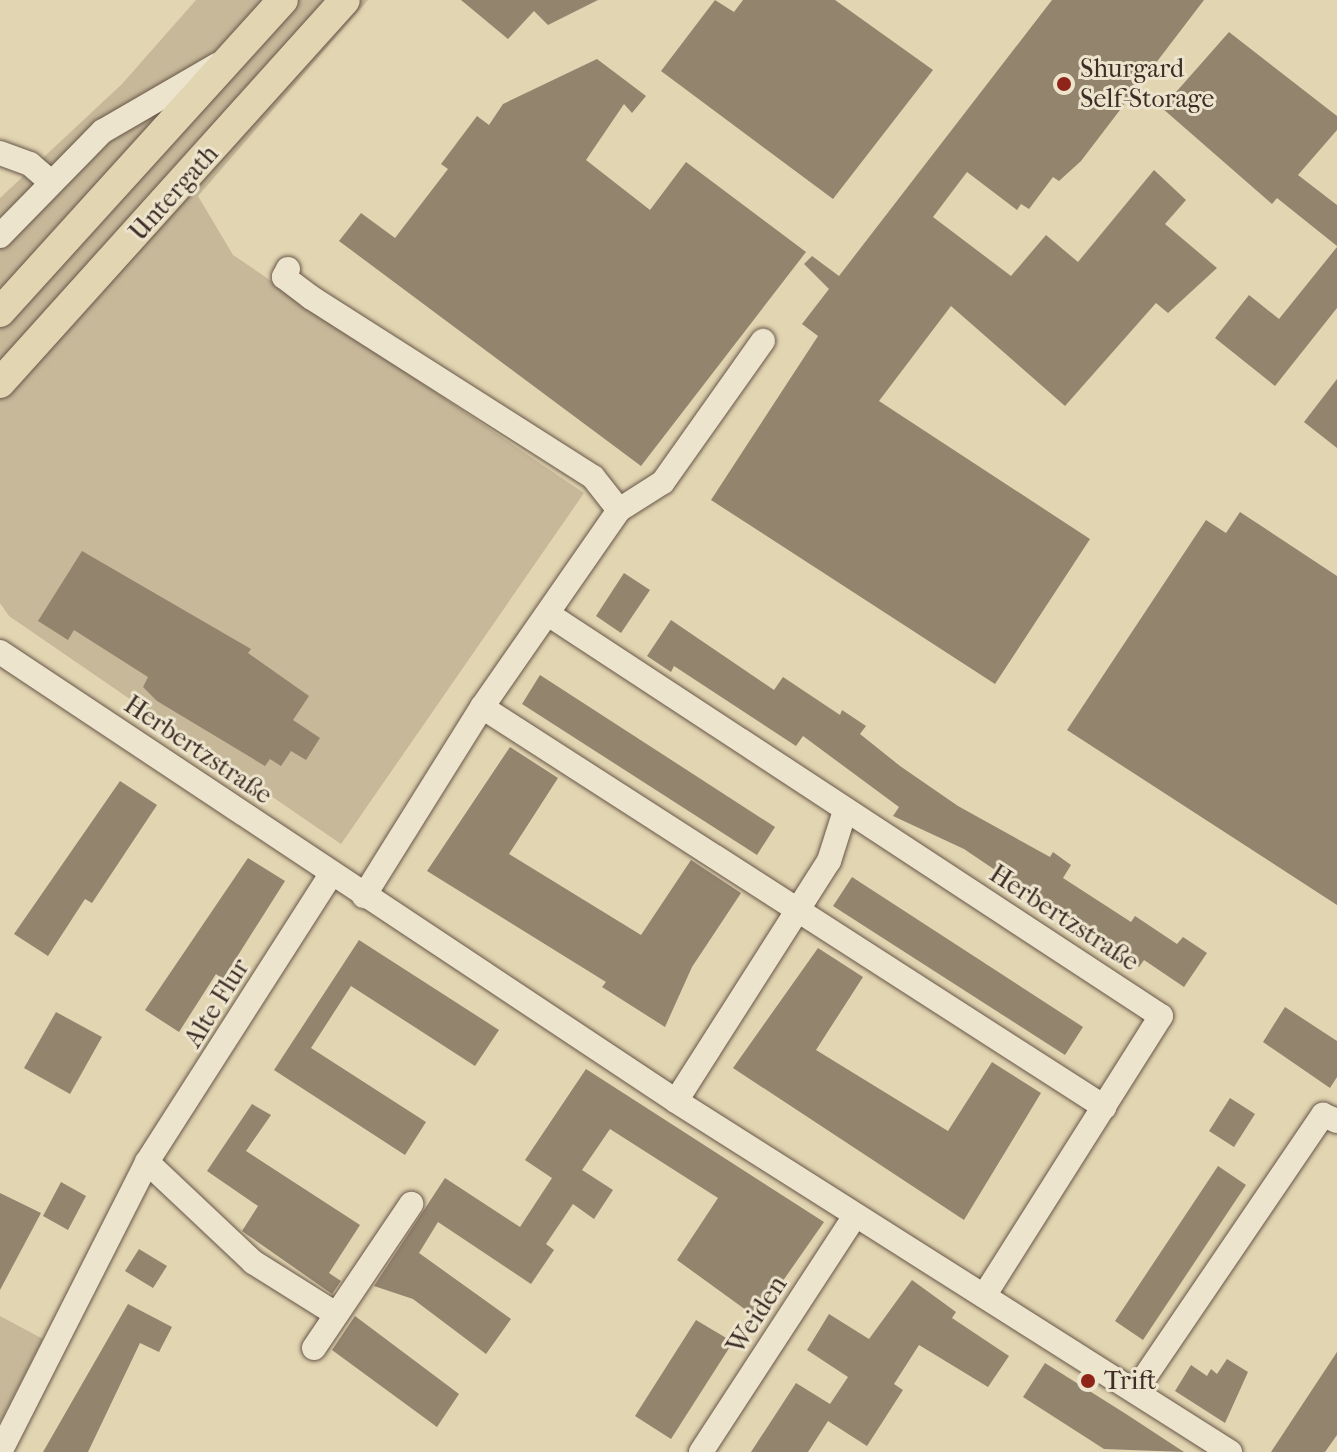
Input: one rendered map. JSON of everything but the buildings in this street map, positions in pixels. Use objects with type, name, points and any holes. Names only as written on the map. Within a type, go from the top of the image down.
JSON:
[{"type":"main road","name":"Untergath","points":[[0,312],[283,0]]},
{"type":"main road","name":"Untergath","points":[[0,383],[345,0]]},
{"type":"street","points":[[0,236],[103,131],[237,54]]},
{"type":"street","points":[[0,153],[16,156],[51,182]]},
{"type":"street","points":[[288,269],[284,277],[312,298],[593,477],[619,510]]},
{"type":"street","points":[[364,896],[482,707],[619,510],[663,482],[763,341]]},
{"type":"street","name":"Herbertzstraße","points":[[548,614],[1161,1016],[984,1296]]},
{"type":"street","name":"Herbertzstraße","points":[[0,652],[676,1101],[1230,1452]]},
{"type":"street","points":[[482,707],[1104,1107]]},
{"type":"street","points":[[676,1101],[829,861],[845,811]]},
{"type":"street","name":"Alte Flur","points":[[0,1452],[147,1162],[332,873]]},
{"type":"street","points":[[1136,1390],[1323,1115],[1337,1121]]},
{"type":"street","points":[[147,1162],[253,1262],[336,1314]]},
{"type":"street","points":[[314,1348],[411,1204]]},
{"type":"street","name":"Weiden","points":[[707,1450],[855,1216]]},
{"type":"shaded area","points":[[196,0],[368,0],[198,196],[233,255],[584,493],[341,844],[9,616],[0,603],[0,198],[122,84]]},
{"type":"shaded area","points":[[0,1316],[43,1339],[0,1422]]},
{"type":"place","name":"Shurgard Self-Storage","points":[[1064,84]]},
{"type":"place","name":"Trift","points":[[1088,1381]]}]
